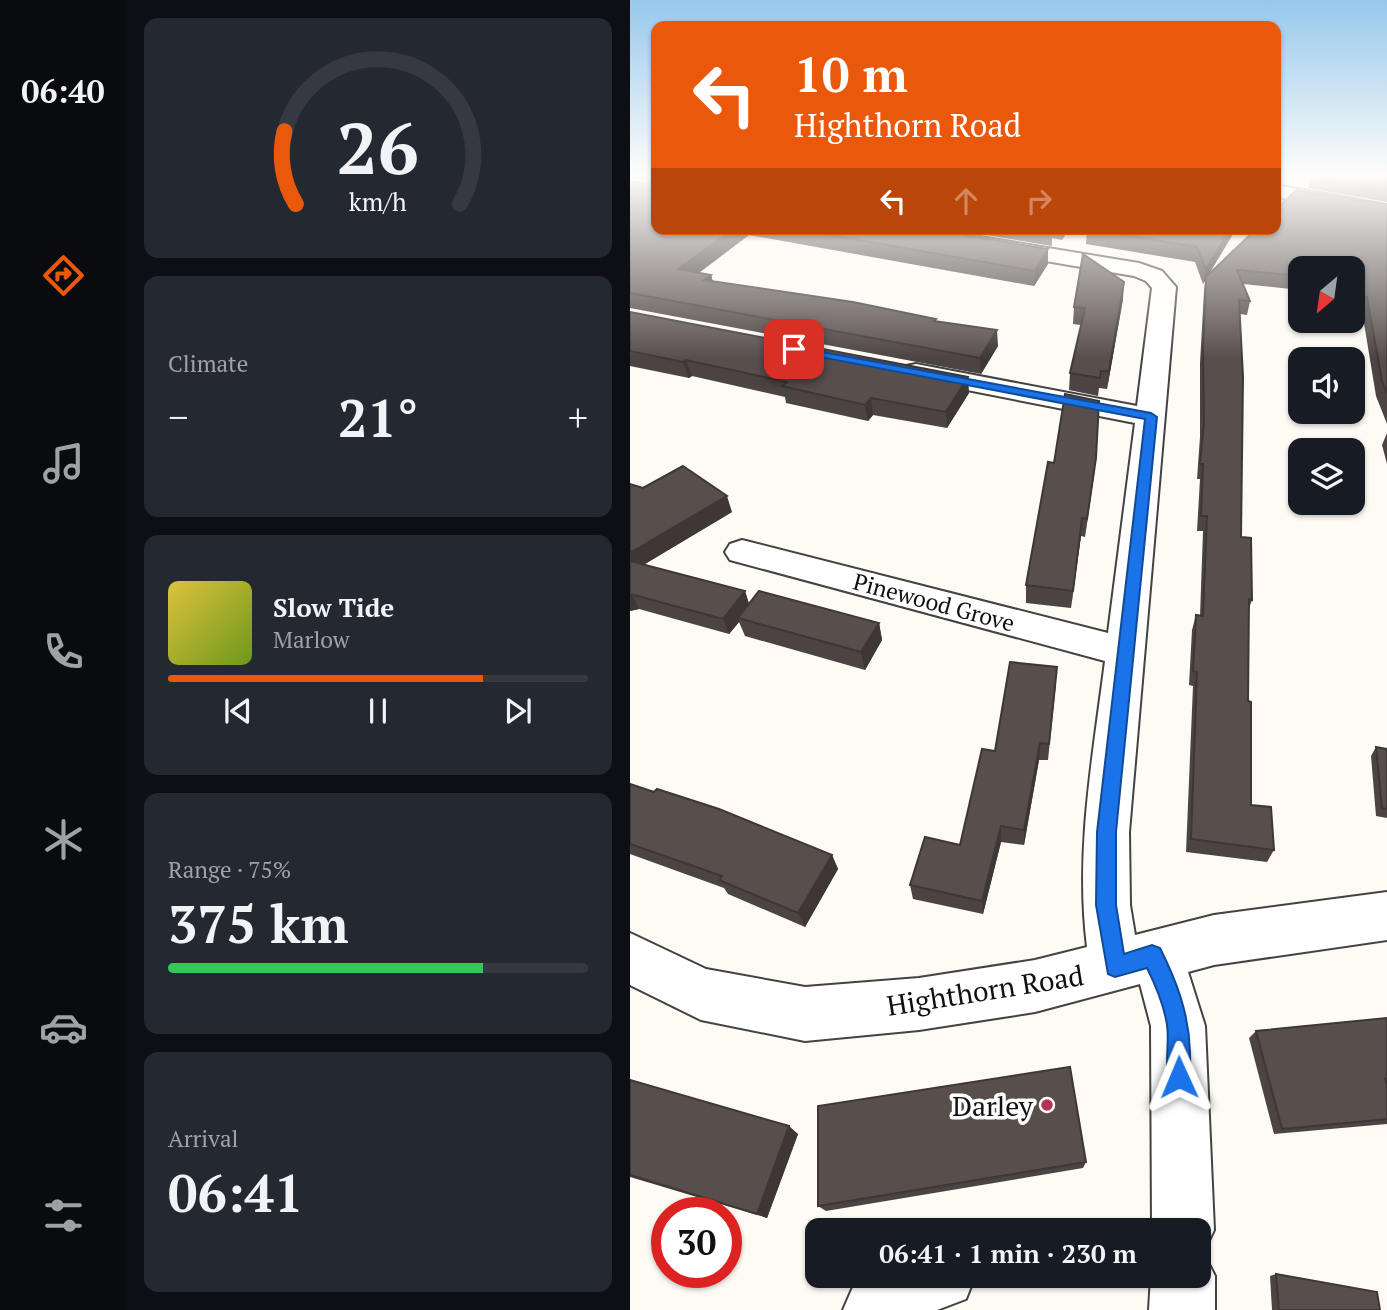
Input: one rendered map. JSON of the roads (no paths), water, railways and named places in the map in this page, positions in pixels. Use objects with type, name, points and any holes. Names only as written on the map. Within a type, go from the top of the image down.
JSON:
[{"type":"street","points":[[941,237],[1139,270],[1154,276],[1164,287],[1107,832],[1106,905],[1134,961],[1168,986],[1178,1026],[1183,1218]]},
{"type":"street","points":[[889,367],[1151,417]]},
{"type":"street","name":"Pinewood Grove","points":[[742,552],[1126,652]]},
{"type":"street","name":"Highthorn Road","points":[[630,958],[701,994],[805,1014],[919,1004],[1035,986],[1214,940],[1387,916]]},
{"type":"street","points":[[876,1310],[889,1294],[907,1288]]},
{"type":"street","points":[[1182,1310],[1183,1288]]},
{"type":"place","name":"Darley","points":[[1047,1105]]}]
